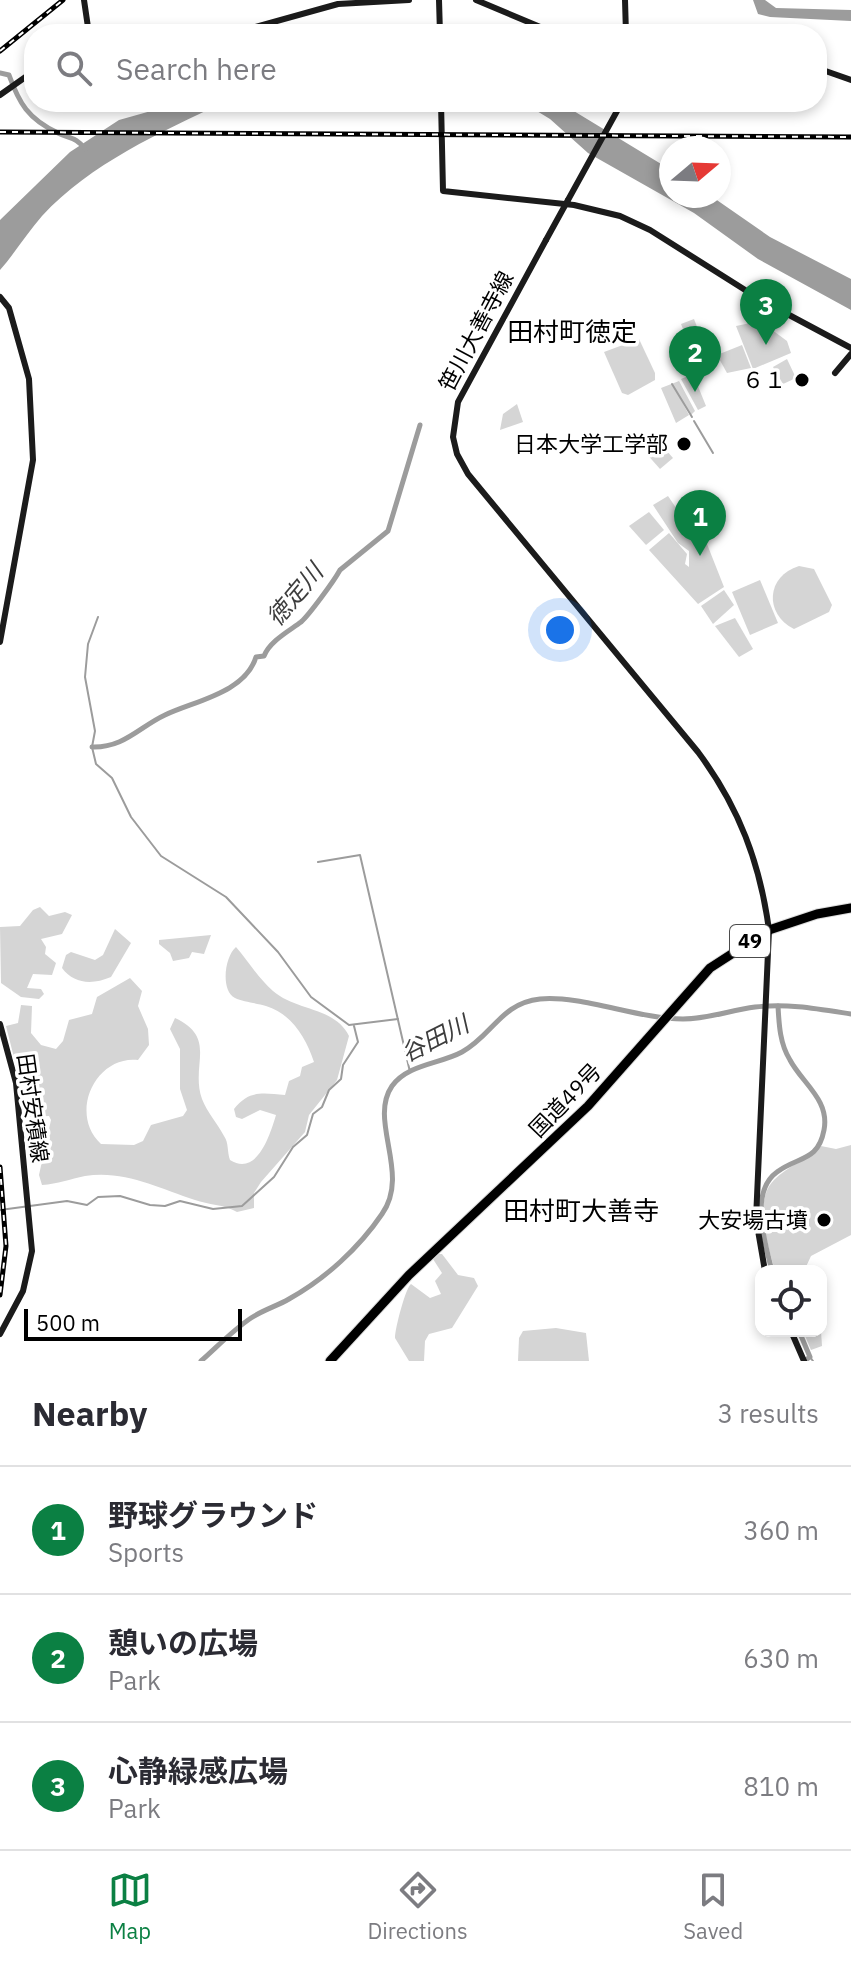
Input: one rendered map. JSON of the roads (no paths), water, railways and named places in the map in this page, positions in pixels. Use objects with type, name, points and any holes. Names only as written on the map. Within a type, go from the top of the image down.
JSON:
[{"type":"highway","name":"国道49号","points":[[330,1361],[409,1275],[562,1133],[710,968],[769,930],[807,916],[851,908]]},
{"type":"street","points":[[84,0],[88,24]]},
{"type":"street","points":[[266,24],[338,4],[409,0]]},
{"type":"street","points":[[439,0],[440,24]]},
{"type":"street","points":[[476,0],[533,24]]},
{"type":"street","points":[[626,0],[627,24]]},
{"type":"street","points":[[827,72],[851,80]]},
{"type":"street","points":[[0,95],[24,78]]},
{"type":"street","points":[[441,112],[443,191],[574,205],[620,216],[650,230],[761,300],[851,351],[835,373]]},
{"type":"street","name":"笹川大善寺線","points":[[617,112],[464,385],[455,409],[453,437],[462,465],[698,752],[727,794],[756,860],[769,930],[769,996],[756,1219],[764,1265]]},
{"type":"street","points":[[0,297],[9,308],[30,385],[33,460],[0,642]]},
{"type":"street","name":"田村安積線","points":[[0,1024],[16,1083],[32,1251],[23,1291],[0,1334]]},
{"type":"street","points":[[794,1337],[803,1358]]},
{"type":"waterway","points":[[0,73],[9,75],[24,106]]},
{"type":"waterway","points":[[29,112],[48,128],[76,140],[85,149]]},
{"type":"waterway","points":[[672,384],[692,417]]},
{"type":"waterway","points":[[694,421],[713,453]]},
{"type":"waterway","name":"徳定川","points":[[92,747],[113,744],[165,715],[230,687],[250,669],[256,657],[264,656],[275,641],[301,622],[340,570],[388,531],[420,425]]},
{"type":"waterway","points":[[98,617],[88,644],[85,677],[95,731],[92,747],[96,764],[112,778],[131,817],[161,856],[226,897],[278,952],[311,997],[349,1025],[398,1019]]},
{"type":"waterway","points":[[318,862],[360,855],[410,1072]]},
{"type":"waterway","name":"谷田川","points":[[201,1361],[251,1318],[289,1299],[340,1262],[382,1214],[390,1198],[392,1182],[384,1115],[392,1086],[415,1069],[462,1052],[516,1007],[540,999],[556,999],[683,1019],[767,1006],[803,1007],[851,1014]]},
{"type":"waterway","points":[[770,1265],[761,1218],[763,1192],[777,1172],[817,1148],[825,1119],[814,1092],[795,1068],[784,1047],[778,1006]]},
{"type":"waterway","points":[[0,1210],[67,1201],[87,1205],[98,1197],[120,1196],[150,1205],[165,1206],[180,1201],[213,1209],[242,1206],[274,1177],[293,1147],[307,1135],[313,1114],[322,1107],[329,1090],[341,1079],[343,1065],[358,1042],[354,1026]]},
{"type":"waterway","points":[[802,1337],[810,1357],[804,1361]]},
{"type":"waterway","points":[[810,1357],[813,1361]]},
{"type":"railway","points":[[33,24],[63,0]]},
{"type":"railway","points":[[0,51],[24,32]]},
{"type":"railway","points":[[0,132],[851,137]]},
{"type":"railway","points":[[0,1167],[6,1246],[0,1295]]},
{"type":"place","name":"心静緑感広場","points":[[766,345]]},
{"type":"place","name":"６１","points":[[802,380]]},
{"type":"place","name":"憩いの広場","points":[[695,392]]},
{"type":"place","name":"日本大学工学部","points":[[684,444]]},
{"type":"place","name":"野球グラウンド","points":[[700,556]]},
{"type":"place","name":"大安場古墳","points":[[824,1220]]},
{"type":"district","name":"田村町徳定","points":[[572,332]]},
{"type":"district","name":"田村町大善寺","points":[[581,1211]]}]
